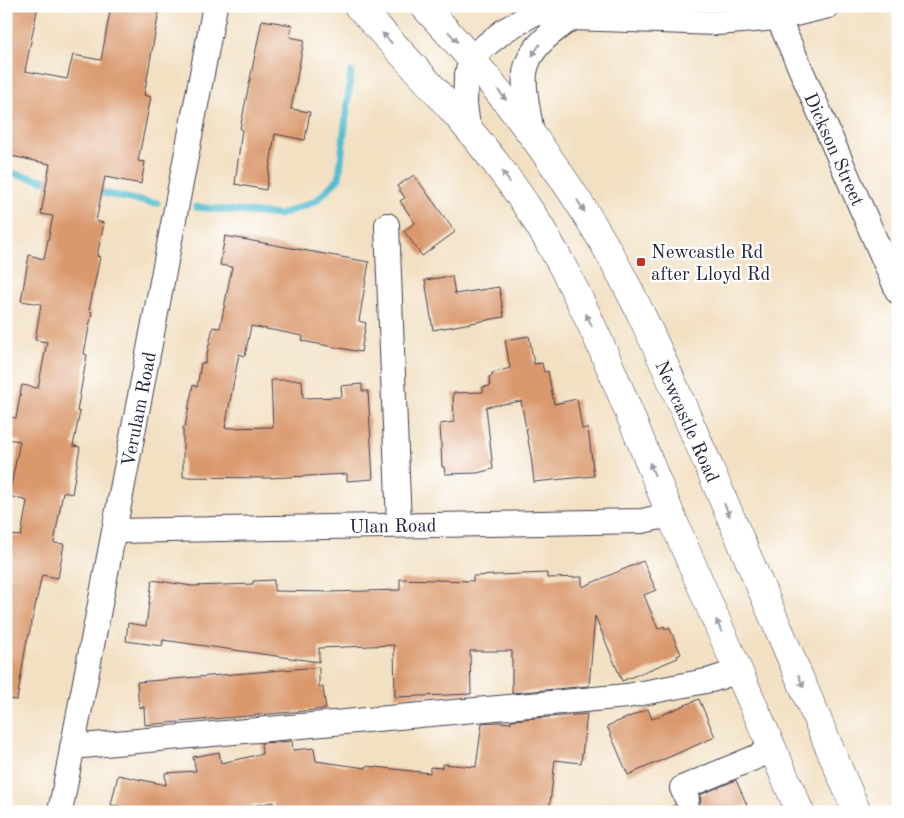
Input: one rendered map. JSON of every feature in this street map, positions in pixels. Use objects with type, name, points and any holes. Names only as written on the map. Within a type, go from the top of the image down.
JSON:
[{"type":"highway","points":[[358,6],[468,128],[496,164],[533,217],[571,282],[602,346],[670,514],[800,812]]},
{"type":"highway","name":"Newcastle Road","points":[[424,6],[471,57],[532,132],[604,243],[643,320],[690,424],[857,812]]},
{"type":"street","name":"Verulam Road","points":[[60,812],[215,6]]},
{"type":"street","points":[[468,128],[465,102],[466,79],[471,57],[501,33],[533,14],[568,12],[717,24],[775,12],[828,6]]},
{"type":"street","points":[[532,132],[525,72],[540,44],[568,12]]},
{"type":"street","name":"Dickson Street","points":[[775,12],[898,292]]},
{"type":"street","points":[[387,225],[399,525]]},
{"type":"street","name":"Ulan Road","points":[[115,531],[642,521],[670,514]]},
{"type":"street","points":[[72,747],[627,696],[711,680],[738,671]]},
{"type":"street","points":[[686,800],[682,788],[774,750]]},
{"type":"building","points":[[6,6],[38,6],[25,71],[67,79],[73,55],[101,60],[111,6],[160,6],[144,95],[151,97],[138,161],[145,162],[141,184],[105,177],[96,221],[104,223],[97,256],[100,257],[89,311],[92,312],[84,354],[87,355],[77,411],[80,412],[73,446],[80,447],[72,494],[63,492],[54,543],[64,544],[58,578],[42,575],[27,639],[17,700],[6,699],[6,562],[11,535],[21,536],[27,501],[9,496],[20,441],[6,439],[6,416],[16,418],[22,385],[38,388],[47,342],[35,340],[41,304],[21,301],[29,255],[44,259],[53,216],[41,214],[50,164],[6,155]]},
{"type":"building","points":[[262,20],[292,25],[290,37],[304,40],[291,109],[310,112],[305,140],[275,134],[266,190],[235,184],[242,129],[240,129]]},
{"type":"building","points":[[414,175],[455,232],[422,256],[404,231],[415,223],[400,201],[405,198],[397,186]]},
{"type":"building","points":[[225,236],[369,262],[359,321],[366,323],[361,352],[302,341],[303,336],[251,326],[245,356],[239,354],[225,428],[273,427],[271,380],[302,380],[303,398],[342,397],[341,386],[362,384],[362,391],[368,391],[373,479],[347,481],[347,474],[268,478],[183,477],[183,427],[185,427],[193,385],[197,387],[201,363],[205,363],[213,327],[220,328],[232,267],[220,265]]},
{"type":"building","points":[[452,276],[455,294],[499,287],[504,317],[433,330],[425,280]]},
{"type":"building","points":[[529,336],[534,364],[542,363],[544,372],[548,371],[554,404],[577,399],[582,429],[588,428],[594,476],[534,482],[521,401],[486,407],[493,469],[477,473],[445,474],[444,467],[442,467],[440,424],[454,422],[453,393],[483,392],[483,387],[490,386],[489,377],[492,376],[492,373],[510,368],[505,340]]},
{"type":"building","points":[[643,561],[656,590],[644,595],[658,629],[664,626],[665,629],[669,627],[681,654],[677,656],[678,658],[622,681],[595,616],[589,686],[512,693],[512,651],[470,651],[471,694],[395,697],[394,645],[319,648],[319,662],[163,640],[162,646],[126,641],[128,623],[146,626],[152,580],[192,586],[253,584],[253,581],[274,580],[274,591],[330,592],[400,590],[400,579],[473,581],[473,576],[547,573],[547,578],[582,577],[582,587]]},
{"type":"building","points":[[319,667],[319,687],[323,687],[326,709],[145,725],[144,707],[139,708],[137,682]]},
{"type":"building","points":[[699,699],[715,737],[628,775],[607,726],[648,709],[652,719]]},
{"type":"building","points":[[587,714],[581,763],[555,760],[549,812],[275,812],[273,802],[222,812],[119,812],[118,806],[111,805],[118,775],[166,785],[165,773],[196,771],[193,757],[219,752],[221,763],[262,754],[261,743],[292,741],[293,750],[314,748],[316,761],[366,768],[366,766],[430,773],[430,767],[442,768],[442,764],[476,767],[482,723],[511,723],[511,720]]},
{"type":"building","points":[[736,780],[747,805],[732,812],[692,812],[701,801],[700,795]]},
{"type":"building","points":[[675,805],[683,812],[658,812]]},
{"type":"waterway","points":[[196,207],[279,215],[316,201],[339,178],[351,72]]},
{"type":"waterway","points":[[6,172],[55,183]]},
{"type":"waterway","points":[[95,191],[157,203]]},
{"type":"place","name":"Newcastle Rd after Lloyd Rd","points":[[641,262]]}]
